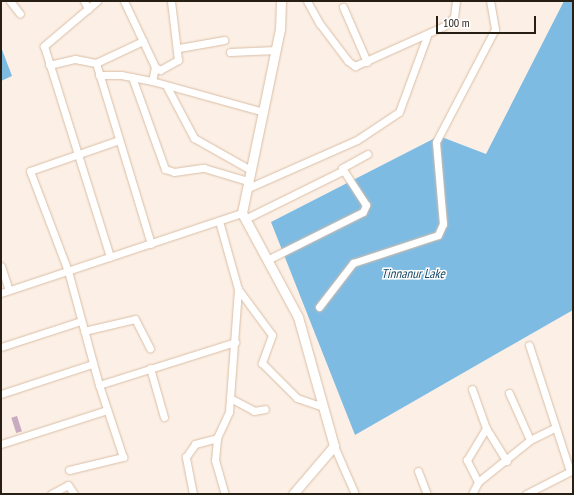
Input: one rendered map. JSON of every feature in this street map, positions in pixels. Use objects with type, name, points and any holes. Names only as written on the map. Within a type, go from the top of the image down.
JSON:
[{"type":"main road","points":[[281,1],[276,50],[264,112],[249,169],[244,216],[298,317],[320,406],[334,446],[293,494]]},
{"type":"street","points":[[10,1],[20,14]]},
{"type":"street","points":[[84,1],[88,9]]},
{"type":"street","points":[[97,1],[44,46],[110,257]]},
{"type":"street","points":[[124,1],[155,67],[160,70],[177,62],[178,48],[171,24],[171,1]]},
{"type":"street","points":[[307,1],[320,24],[351,65],[367,62],[427,36],[454,17],[456,1]]},
{"type":"street","points":[[319,306],[353,263],[438,236],[443,224],[436,142],[495,29],[490,1]]},
{"type":"street","points":[[343,7],[367,62]]},
{"type":"street","points":[[132,77],[165,169],[174,172],[204,168],[248,184],[357,140],[399,112],[427,36]]},
{"type":"street","points":[[178,48],[224,40]]},
{"type":"street","points":[[49,65],[75,59],[96,63],[143,41]]},
{"type":"street","points":[[230,52],[276,50]]},
{"type":"street","points":[[96,63],[151,244]]},
{"type":"street","points":[[152,81],[155,67]]},
{"type":"street","points":[[99,75],[132,77],[152,81],[167,87],[264,112]]},
{"type":"street","points":[[167,87],[194,138],[249,169]]},
{"type":"street","points":[[69,470],[123,457],[92,364],[68,271],[30,174],[33,168],[77,152],[119,140]]},
{"type":"street","points":[[267,260],[363,212],[366,205],[342,168],[367,154]]},
{"type":"street","points":[[1,293],[220,221],[244,216],[344,170]]},
{"type":"street","points":[[220,221],[238,289],[236,342],[229,412],[217,438],[215,460],[225,494]]},
{"type":"street","points":[[1,266],[9,290]]},
{"type":"street","points":[[238,289],[272,335],[262,363],[297,398],[320,406]]},
{"type":"street","points":[[84,332],[135,319],[150,348]]},
{"type":"street","points":[[1,347],[81,321]]},
{"type":"street","points":[[99,385],[236,342]]},
{"type":"street","points":[[526,494],[572,470],[555,428],[529,345]]},
{"type":"street","points":[[1,394],[92,364]]},
{"type":"street","points":[[150,368],[164,417]]},
{"type":"street","points":[[472,389],[486,428],[507,461]]},
{"type":"street","points":[[509,393],[530,440]]},
{"type":"street","points":[[230,398],[254,412],[265,409]]},
{"type":"street","points":[[1,444],[107,410]]},
{"type":"street","points":[[478,482],[466,460],[486,428]]},
{"type":"street","points":[[472,494],[478,482],[507,461],[530,440],[555,428]]},
{"type":"street","points":[[193,494],[186,457],[195,444],[217,438]]},
{"type":"street","points":[[334,446],[355,494]]},
{"type":"street","points":[[418,471],[427,494]]},
{"type":"street","points":[[51,494],[68,485],[74,494]]},
{"type":"water","name":"Tinnanur Lake","points":[[564,1],[573,1],[573,310],[355,435],[271,222],[439,136],[486,154]]},
{"type":"water","points":[[1,47],[12,76],[1,81]]},
{"type":"building","points":[[17,416],[22,431],[16,433],[11,418]]}]
